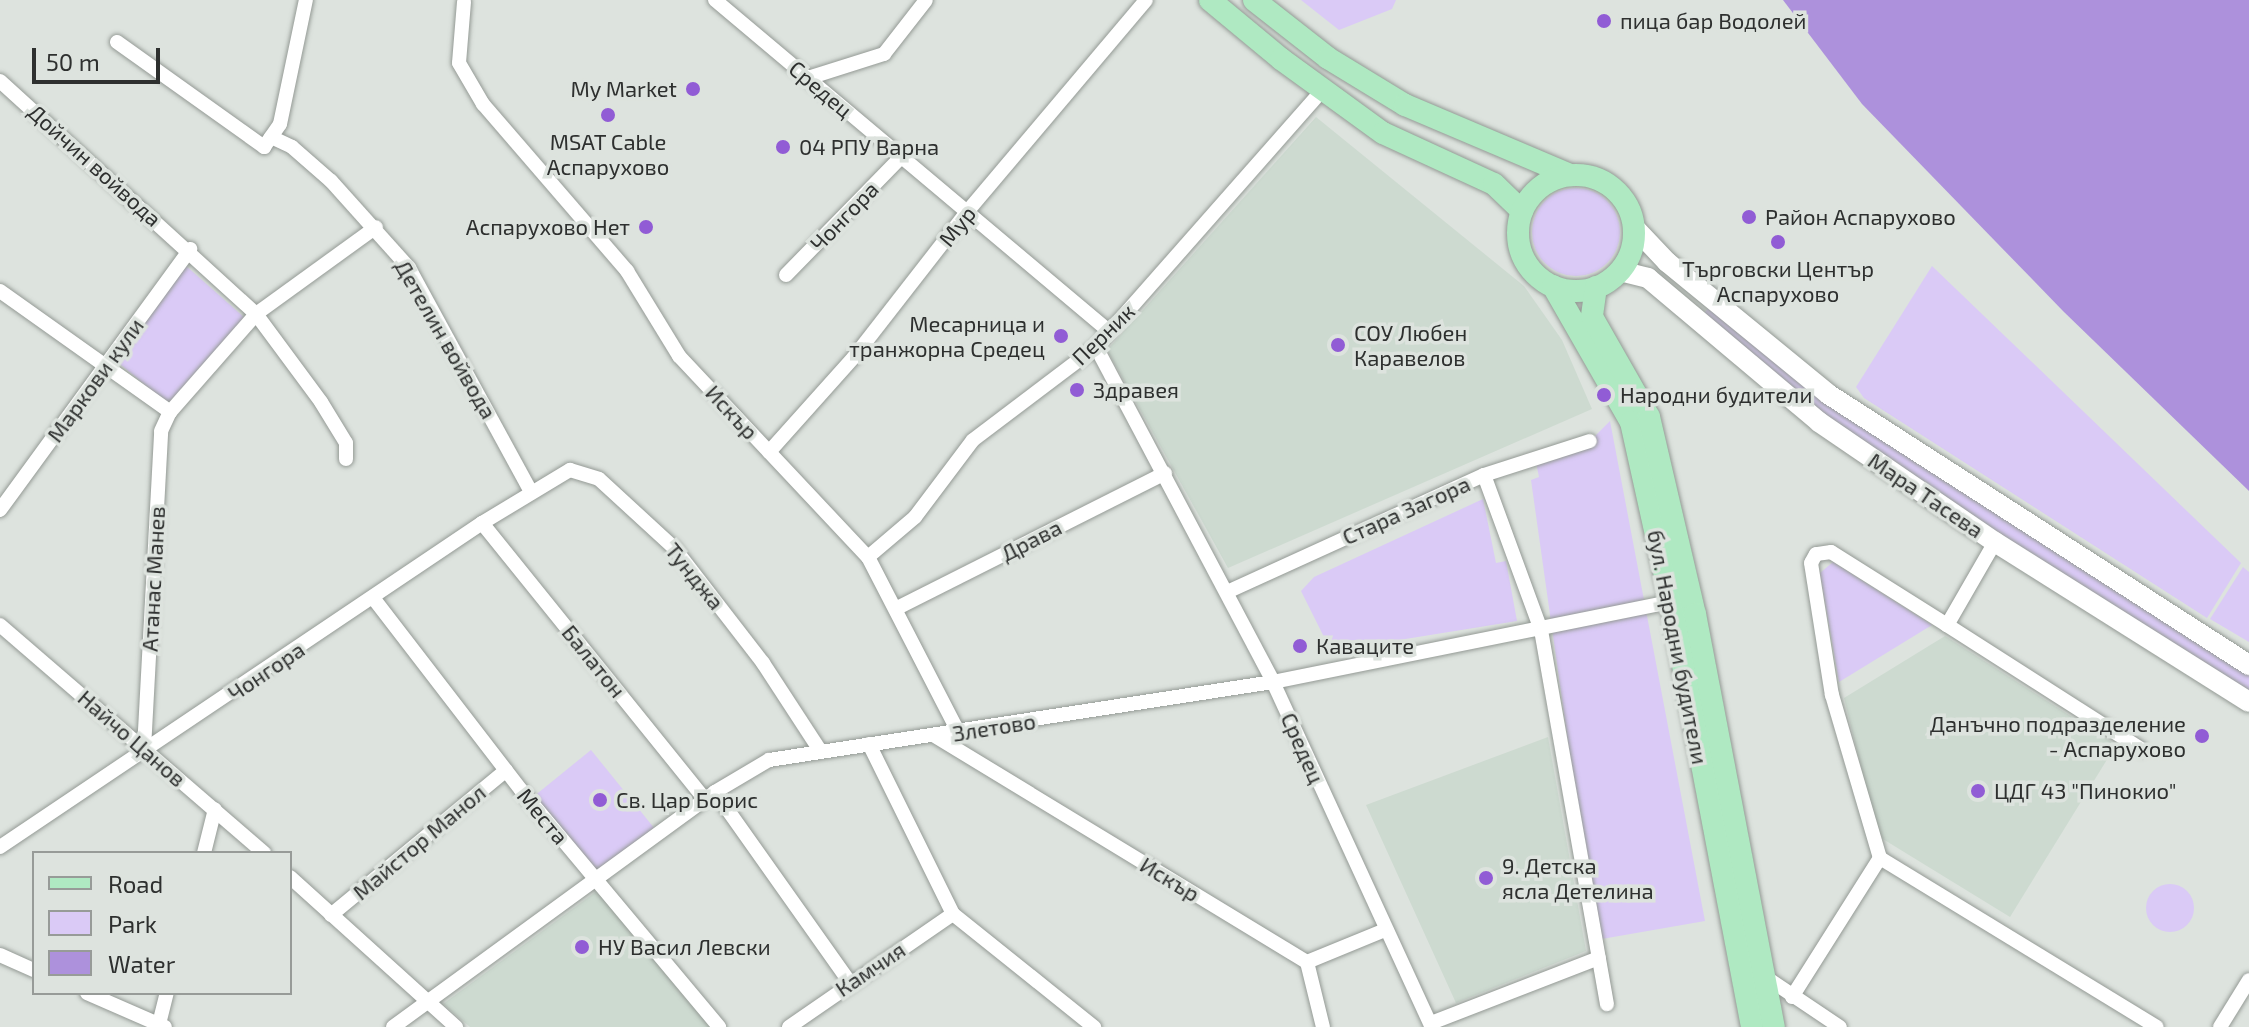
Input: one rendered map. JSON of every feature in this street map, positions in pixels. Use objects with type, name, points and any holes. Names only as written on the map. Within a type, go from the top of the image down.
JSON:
[{"type":"main road","points":[[1210,0],[1322,91],[1383,133],[1494,184],[1522,211]]},
{"type":"main road","points":[[1254,0],[1328,58],[1405,105],[1570,175],[1594,178],[1614,190],[1633,226],[1633,244],[1620,271],[1596,287],[1574,291],[1553,286],[1534,273],[1522,255],[1518,233],[1522,211],[1541,186],[1570,175]]},
{"type":"main road","name":"Мара Тасева","points":[[1633,226],[1679,272],[1828,394],[2249,665]]},
{"type":"main road","name":"Мара Тасева","points":[[1620,271],[1648,278],[1786,398],[1995,542],[2249,702]]},
{"type":"main road","name":"бул. Народни будители","points":[[1553,286],[1631,422],[1671,602],[1752,1027]]},
{"type":"main road","name":"бул. Народни будители","points":[[1596,287],[1592,317],[1649,417],[1695,614],[1767,975],[1774,1027]]},
{"type":"street","points":[[268,142],[280,124],[306,0]]},
{"type":"street","name":"Средец","points":[[715,0],[1110,332]]},
{"type":"street","points":[[808,78],[884,54],[926,0]]},
{"type":"street","name":"Мур","points":[[769,452],[854,357],[967,212],[1146,0]]},
{"type":"street","name":"Искър","points":[[463,1],[459,63],[483,104],[627,271],[679,356],[868,557],[959,733]]},
{"type":"street","name":"Детелин войвода","points":[[117,42],[268,142],[302,155],[376,227],[426,295],[531,492]]},
{"type":"street","name":"Дойчин войвода","points":[[0,81],[190,249]]},
{"type":"street","name":"Перник","points":[[868,557],[915,517],[973,440],[1096,347],[1322,91]]},
{"type":"street","name":"Чонгора","points":[[786,275],[901,157]]},
{"type":"street","points":[[0,291],[170,412],[256,314],[376,227]]},
{"type":"street","points":[[190,249],[256,314],[321,402],[346,443],[346,459]]},
{"type":"street","name":"Маркови кули","points":[[0,510],[190,249]]},
{"type":"street","name":"Средец","points":[[1096,347],[1273,682],[1385,930],[1432,1025]]},
{"type":"street","name":"Атанас Манев","points":[[144,749],[161,431],[170,412]]},
{"type":"street","name":"Стара Загора","points":[[1227,592],[1484,475],[1590,441]]},
{"type":"street","name":"Тунджа","points":[[531,492],[556,475],[586,471],[632,504],[675,549],[763,663],[819,749]]},
{"type":"street","name":"Драва","points":[[897,608],[1165,473]]},
{"type":"street","points":[[1484,475],[1541,630],[1607,1004]]},
{"type":"street","name":"Чонгора","points":[[0,847],[531,492]]},
{"type":"street","name":"Балатон","points":[[482,523],[710,796],[849,981]]},
{"type":"street","points":[[1947,625],[1995,542]]},
{"type":"street","points":[[2141,749],[1836,554],[1821,552],[1813,558],[1832,695],[1880,858],[2157,1027]]},
{"type":"street","name":"Места","points":[[374,599],[506,770],[719,1027]]},
{"type":"street","name":"Злетово","points":[[393,1027],[598,882],[710,796],[769,760],[819,749],[959,733],[1273,682],[1671,602]]},
{"type":"street","name":"Найчо Цанов","points":[[0,625],[262,851]]},
{"type":"street","name":"Искър","points":[[935,736],[1307,962]]},
{"type":"street","points":[[869,744],[953,914],[1094,1027]]},
{"type":"street","name":"Майстор Манол","points":[[331,915],[506,770]]},
{"type":"street","points":[[204,851],[215,809]]},
{"type":"street","points":[[1792,997],[1880,858]]},
{"type":"street","points":[[292,879],[456,1027]]},
{"type":"street","name":"Камчия","points":[[789,1027],[849,981],[953,914]]},
{"type":"street","points":[[1323,1027],[1307,962],[1385,930]]},
{"type":"street","points":[[0,955],[32,969]]},
{"type":"street","points":[[1432,1025],[1599,958]]},
{"type":"street","points":[[1744,974],[1767,975],[1792,997],[1840,1027]]},
{"type":"street","points":[[2220,1027],[2249,980]]},
{"type":"street","points":[[92,995],[162,1026],[167,995]]},
{"type":"shaded area","name":"СОУ Любен Каравелов","points":[[1316,117],[1524,286],[1562,340],[1592,409],[1228,568],[1107,350]]},
{"type":"shaded area","name":"ЦДГ 43 \"Пинокио\"","points":[[1945,636],[2116,745],[2010,917],[1878,836],[1844,698]]},
{"type":"shaded area","name":"9. Детска ясла Детелина","points":[[1548,737],[1586,951],[1456,1003],[1366,805]]},
{"type":"shaded area","name":"НУ Васил Левски","points":[[597,891],[711,1027],[470,1027],[443,1004]]},
{"type":"green space","points":[[1301,0],[1396,0],[1392,9],[1339,30]]},
{"type":"green space","points":[[1567,188],[1585,188],[1601,195],[1613,207],[1620,223],[1620,241],[1613,257],[1601,269],[1585,276],[1567,276],[1551,269],[1539,257],[1532,241],[1532,223],[1539,207],[1551,195]]},
{"type":"green space","points":[[185,265],[245,318],[168,404],[115,360]]},
{"type":"green space","points":[[1932,266],[2241,563],[2207,618],[1864,398],[1856,387]]},
{"type":"green space","points":[[1714,302],[1806,379],[2249,663],[2249,702],[1995,542],[1698,320]]},
{"type":"green space","points":[[1610,421],[1705,921],[1596,940],[1531,480],[1539,477],[1535,458],[1590,441]]},
{"type":"green space","points":[[1483,499],[1496,563],[1506,561],[1517,621],[1331,651],[1301,591],[1314,577]]},
{"type":"green space","points":[[1833,562],[1932,625],[1839,682],[1820,573]]},
{"type":"green space","points":[[2243,567],[2249,572],[2249,642],[2210,619]]},
{"type":"green space","points":[[591,750],[659,834],[598,884],[530,800]]},
{"type":"green space","points":[[2170,884],[2187,891],[2194,908],[2187,925],[2170,932],[2153,925],[2146,908],[2153,891]]},
{"type":"water","points":[[1783,0],[2249,0],[2249,491],[2064,312],[1862,104]]},
{"type":"place","name":"пица бар Водолей","points":[[1604,21]]},
{"type":"place","name":"My Market","points":[[693,89]]},
{"type":"place","name":"MSAT Cable Аспарухово","points":[[608,115]]},
{"type":"place","name":"04 РПУ Варна","points":[[783,147]]},
{"type":"place","name":"Район Аспарухово","points":[[1749,217]]},
{"type":"place","name":"Аспарухово Нет","points":[[646,227]]},
{"type":"place","name":"Търговски Център Аспарухово","points":[[1778,242]]},
{"type":"place","name":"Месарница и транжорна Средец","points":[[1061,336]]},
{"type":"place","name":"СОУ Любен Каравелов","points":[[1338,345]]},
{"type":"place","name":"Здравея","points":[[1077,390]]},
{"type":"place","name":"Народни будители","points":[[1604,395]]},
{"type":"place","name":"Каваците","points":[[1300,646]]},
{"type":"place","name":"Данъчно подразделение - Аспарухово","points":[[2202,736]]},
{"type":"place","name":"ЦДГ 43 \"Пинокио\"","points":[[1978,791]]},
{"type":"place","name":"Св. Цар Борис","points":[[600,800]]},
{"type":"place","name":"9. Детска ясла Детелина","points":[[1486,878]]},
{"type":"place","name":"НУ Васил Левски","points":[[582,947]]}]
